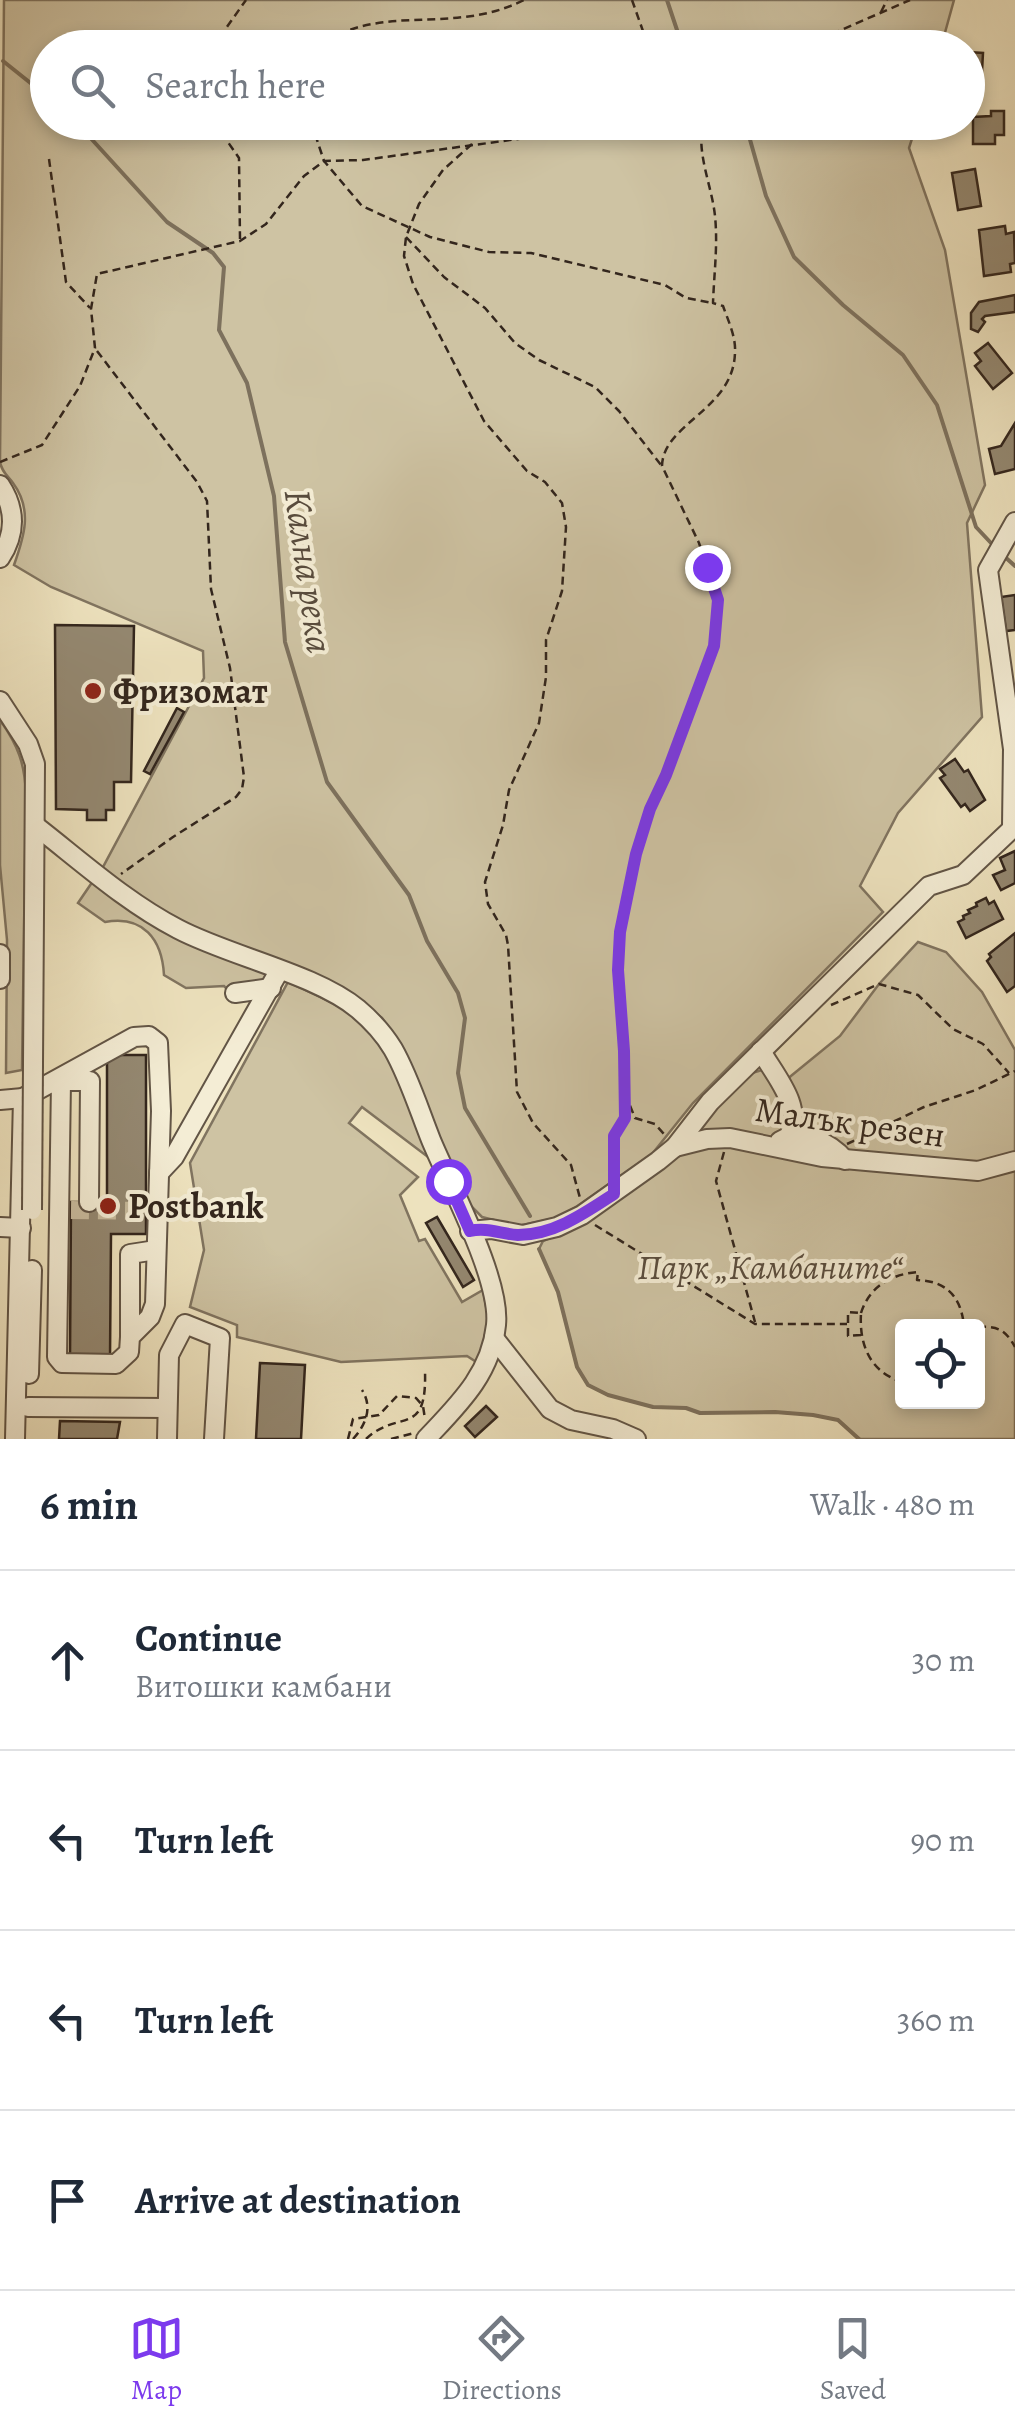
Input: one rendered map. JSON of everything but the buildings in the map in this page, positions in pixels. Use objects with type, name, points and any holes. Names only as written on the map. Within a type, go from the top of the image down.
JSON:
[{"type":"street","points":[[0,485],[12,521],[9,542],[0,558]]},
{"type":"street","points":[[470,1231],[538,1233],[582,1215],[614,1194],[675,1147],[710,1102],[929,886],[963,875],[1014,826],[1014,762],[988,570],[1012,533]]},
{"type":"street","points":[[0,702],[28,744],[35,764],[32,1210],[15,1398],[27,1439]]},
{"type":"street","points":[[36,826],[108,884],[178,929],[275,980],[356,1006],[393,1049],[494,1296],[494,1338],[471,1392],[426,1439]]},
{"type":"street","points":[[0,954],[0,978]]},
{"type":"street","points":[[235,993],[275,980]]},
{"type":"street","points":[[159,1173],[174,1156],[275,980]]},
{"type":"street","points":[[0,1100],[23,1098],[115,1045],[141,1035],[158,1043],[159,1173],[151,1211],[156,1250],[154,1311],[130,1337]]},
{"type":"street","points":[[761,1051],[792,1105],[793,1127],[789,1136],[771,1147]]},
{"type":"street","points":[[89,1202],[90,1081],[61,1081],[65,1210],[57,1357],[62,1362],[116,1364],[129,1352],[130,1254],[156,1250]]},
{"type":"street","points":[[15,1439],[23,1098]]},
{"type":"street","points":[[789,1136],[829,1144],[840,1154]]},
{"type":"street","name":"Малък резен","points":[[675,1147],[730,1138],[771,1147],[978,1171],[1015,1161]]},
{"type":"street","points":[[32,1210],[65,1210]]},
{"type":"street","points":[[0,1227],[21,1236]]},
{"type":"street","points":[[0,1244],[21,1236]]},
{"type":"street","points":[[168,1439],[169,1356],[184,1324],[220,1338],[214,1439]]},
{"type":"street","points":[[494,1338],[550,1409],[571,1420],[613,1428],[636,1439]]},
{"type":"street","points":[[15,1398],[166,1408]]},
{"type":"path","points":[[225,30],[246,0]]},
{"type":"path","points":[[472,10],[487,11],[524,0]]},
{"type":"path","points":[[632,0],[643,30]]},
{"type":"path","points":[[881,13],[886,0]]},
{"type":"path","points":[[847,30],[910,0]]},
{"type":"path","points":[[226,140],[239,158],[240,240]]},
{"type":"path","points":[[317,140],[324,161],[362,206],[430,237],[488,252],[530,253],[665,285],[686,298],[723,306],[736,348],[732,376],[712,405],[673,439],[662,454],[662,466]]},
{"type":"path","points":[[0,462],[42,445],[80,386],[95,348],[91,309],[97,274],[240,240],[266,224],[304,176],[324,161],[364,160],[504,140]]},
{"type":"path","points":[[702,140],[717,244],[714,303]]},
{"type":"path","points":[[472,144],[460,151],[431,186],[410,226],[404,256],[413,284],[484,421],[527,471],[545,482],[562,502],[566,527],[562,591],[546,640],[546,677],[539,722],[510,790],[484,882],[488,904],[508,946],[517,1092],[533,1123],[571,1165],[578,1181],[582,1215],[607,1234],[755,1324],[847,1324]]},
{"type":"path","points":[[49,159],[66,282],[91,309]]},
{"type":"path","points":[[406,237],[444,276],[485,308],[515,343],[539,360],[595,387],[619,411],[662,466],[700,543],[718,600],[709,662],[636,854],[618,950],[625,1118],[614,1136],[614,1194]]},
{"type":"path","points":[[95,348],[197,482],[207,501],[211,590],[230,668],[244,777],[236,797],[173,836],[108,884]]},
{"type":"path","points":[[828,1006],[878,984],[918,995],[953,1029],[982,1044],[1009,1073]]},
{"type":"path","points":[[624,1051],[635,1118],[656,1124],[675,1147]]},
{"type":"path","points":[[840,1154],[924,1107],[976,1090],[1015,1071]]},
{"type":"path","points":[[730,1138],[718,1164],[716,1182],[755,1324]]},
{"type":"path","points":[[895,1378],[880,1371],[861,1335],[861,1313],[871,1292],[898,1275],[918,1272],[918,1280],[944,1285],[952,1292],[962,1319]]},
{"type":"path","points":[[861,1313],[848,1312],[847,1324],[848,1336],[861,1335]]},
{"type":"path","points":[[985,1327],[1005,1331],[1015,1346]]},
{"type":"path","points":[[391,1439],[420,1428],[425,1421],[424,1371]]},
{"type":"path","points":[[350,1439],[366,1419],[367,1398],[362,1390]]},
{"type":"path","points":[[350,1439],[353,1419],[379,1415],[397,1396],[409,1395],[423,1406]]},
{"type":"path","points":[[366,1439],[375,1431],[411,1423],[423,1406]]},
{"type":"green space","points":[[4,0],[954,0],[946,30],[30,30],[30,140],[912,140],[909,148],[945,250],[985,485],[967,523],[982,717],[898,813],[860,886],[883,912],[693,1103],[652,1154],[556,1218],[518,1226],[482,1217],[466,1201],[402,1046],[382,1018],[359,1001],[181,927],[102,869],[204,678],[203,651],[51,587],[14,565],[25,513],[19,493],[0,462]]},
{"type":"green space","points":[[0,720],[19,755],[26,795],[22,1070],[6,1073],[7,940],[0,865]]},
{"type":"green space","points":[[93,881],[265,972],[270,984],[228,990],[224,986],[186,988],[164,975],[159,951],[148,932],[130,922],[105,922],[78,903]]},
{"type":"green space","name":"Парк „Камбаните“","points":[[918,942],[946,952],[982,992],[1015,1050],[1015,1439],[859,1439],[838,1420],[813,1415],[700,1413],[686,1408],[653,1407],[608,1395],[588,1385],[577,1367],[558,1292],[539,1249],[543,1241],[589,1221],[683,1152],[706,1115],[752,1073],[762,1070],[786,1080],[840,1036],[879,984]]},
{"type":"green space","points":[[288,982],[351,1014],[366,1027],[390,1060],[428,1157],[362,1107],[349,1123],[418,1177],[400,1195],[419,1241],[425,1239],[462,1302],[483,1290],[490,1328],[478,1363],[467,1356],[341,1362],[237,1337],[237,1325],[190,1307],[204,1250],[190,1163]]},
{"type":"waterway","points":[[667,0],[677,30]]},
{"type":"waterway","name":"Кална река","points":[[3,61],[30,83]]},
{"type":"waterway","name":"Кална река","points":[[92,140],[167,222],[213,253],[224,267],[219,330],[247,383],[274,496],[285,642],[327,782],[409,895],[427,941],[458,993],[465,1018],[458,1073],[465,1108],[530,1216]]},
{"type":"waterway","points":[[750,140],[766,196],[794,257],[903,355],[937,405],[976,527],[991,543]]},
{"type":"waterway","points":[[1005,557],[1015,566]]},
{"type":"waterway","name":"Кална река","points":[[539,1249],[558,1292],[577,1367],[588,1385],[608,1395],[653,1407],[686,1408],[700,1413],[813,1415],[838,1420],[859,1439]]},
{"type":"tunnel","points":[[71,1210],[146,1211]]},
{"type":"place","name":"Фризомат","points":[[93,691]]},
{"type":"place","name":"Postbank","points":[[108,1206]]},
{"type":"route","points":[[448,1181],[470,1231],[507,1234],[538,1233],[557,1227],[614,1194],[614,1136],[625,1118],[618,970],[620,932],[650,809],[714,646],[718,600],[707,567]]}]
